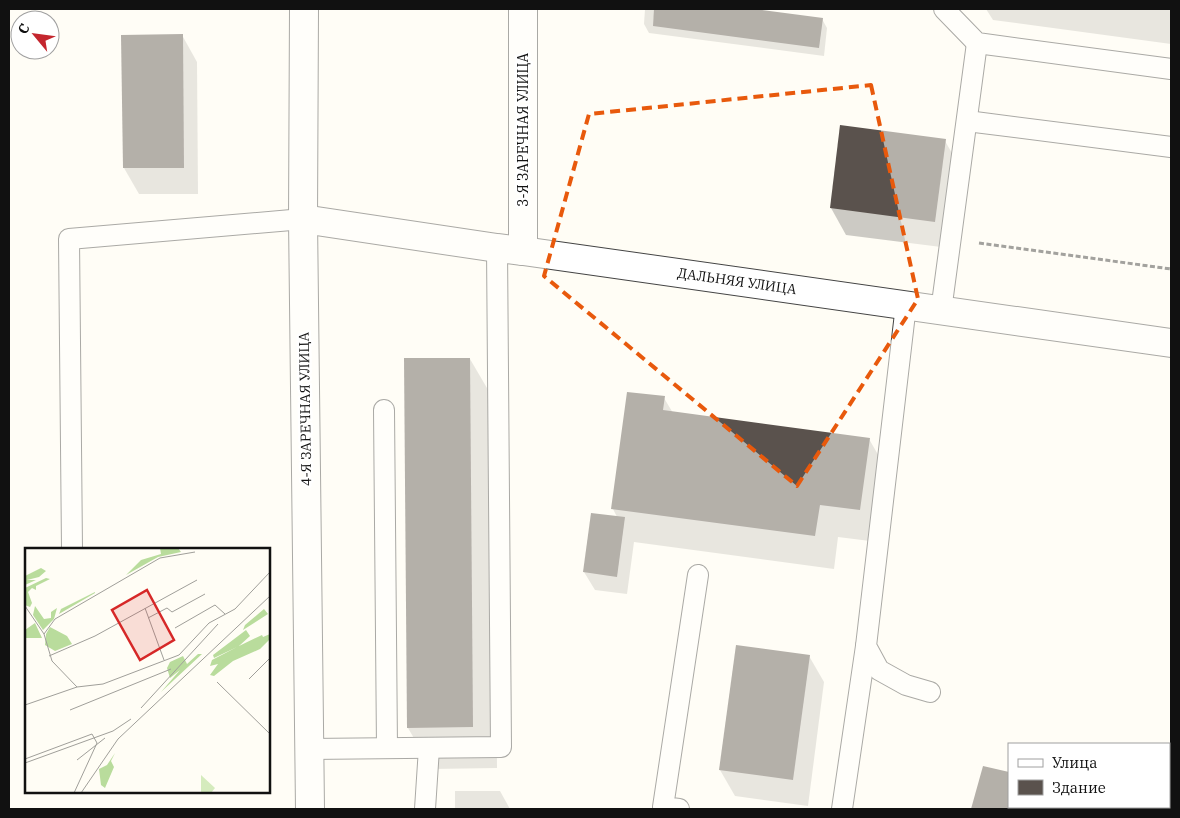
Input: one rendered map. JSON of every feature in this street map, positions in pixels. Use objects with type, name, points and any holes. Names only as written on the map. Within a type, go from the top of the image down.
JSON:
[{"type":"street","name":"4-Я ЗАРЕЧНАЯ УЛИЦА","points":[[304,9],[303,219],[310,809]]},
{"type":"street","name":"3-Я ЗАРЕЧНАЯ УЛИЦА","points":[[510,249],[524,9]]},
{"type":"street","name":"ДАЛЬНЯЯ УЛИЦА","points":[[303,219],[1171,343]]},
{"type":"lane","points":[[944,9],[976,43],[1171,69]]},
{"type":"lane","points":[[941,310],[976,43]]},
{"type":"lane","points":[[966,120],[1171,148]]},
{"type":"lane","points":[[72,548],[69,238],[303,219]]},
{"type":"lane","points":[[309,748],[501,747],[510,249]]},
{"type":"lane","points":[[842,809],[866,646],[906,306]]},
{"type":"lane","points":[[384,410],[386,748]]},
{"type":"lane","points":[[679,809],[663,807],[698,575]]},
{"type":"lane","points":[[866,646],[880,670],[906,685],[930,692]]},
{"type":"lane","points":[[425,809],[429,748]]},
{"type":"path","points":[[950,240],[992,244],[1171,270]]},
{"type":"highlighted area","points":[[871,85],[918,299],[797,486],[544,276],[589,114]]},
{"type":"building","points":[[654,9],[755,9],[823,18],[819,48],[653,26]]},
{"type":"building","points":[[183,34],[184,168],[123,168],[121,35]]},
{"type":"building","points":[[840,125],[946,139],[935,222],[830,208]]},
{"type":"building","points":[[404,358],[470,358],[473,727],[407,728]]},
{"type":"building","points":[[627,392],[665,396],[663,410],[870,438],[860,510],[820,505],[815,536],[611,509]]},
{"type":"building","points":[[591,513],[625,517],[617,577],[583,572]]},
{"type":"building","points":[[736,645],[810,655],[793,780],[719,770]]},
{"type":"building","points":[[983,766],[1008,772],[1009,809],[971,809]]}]
